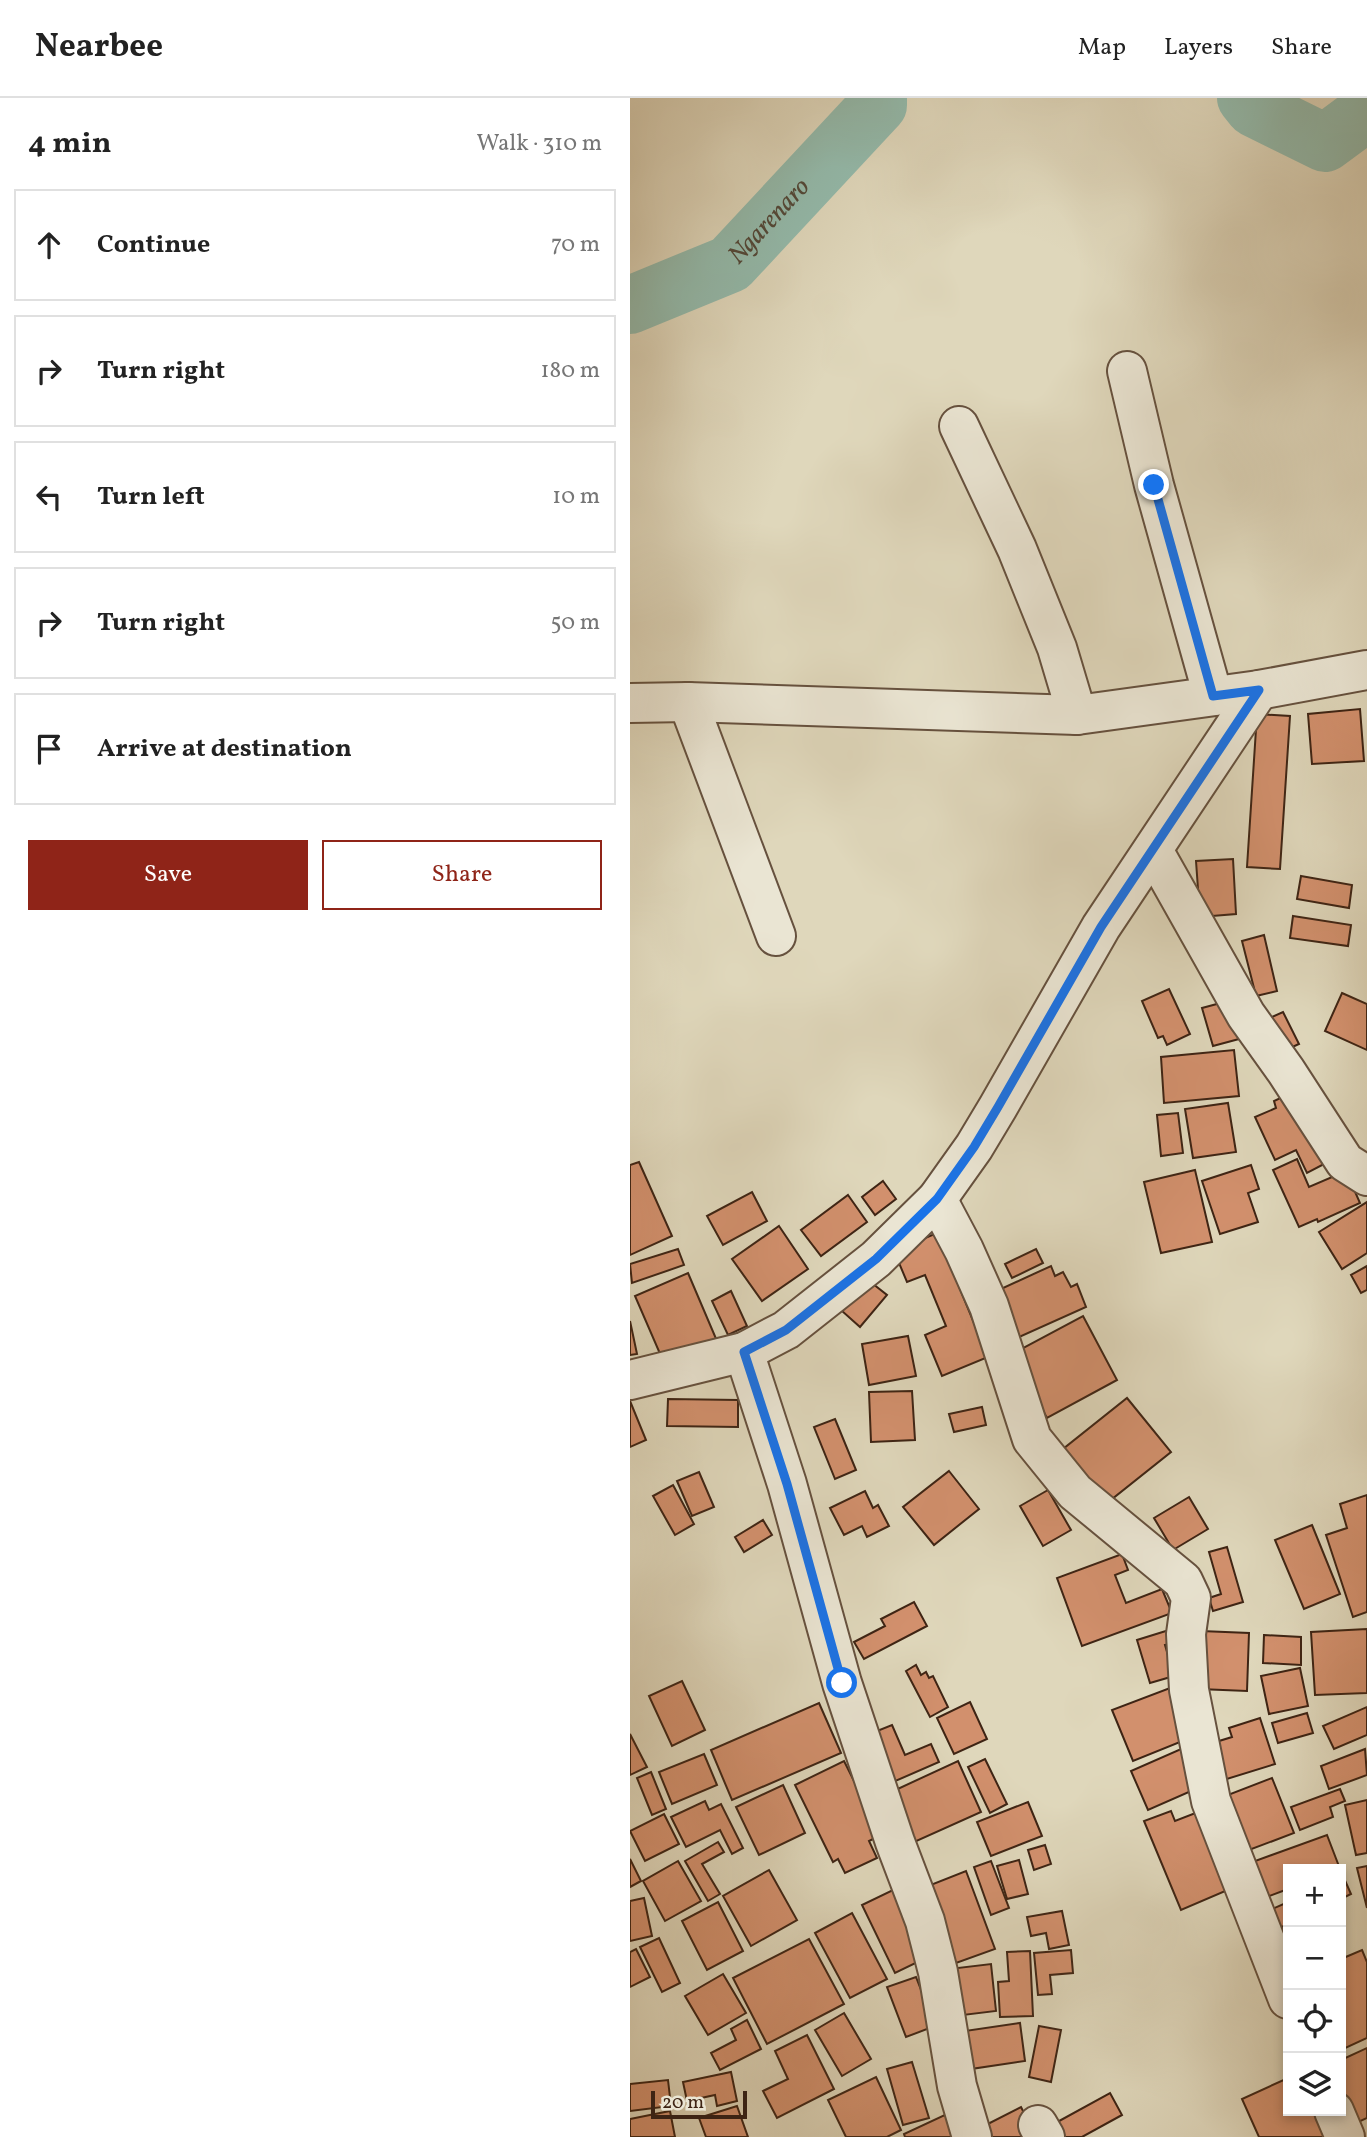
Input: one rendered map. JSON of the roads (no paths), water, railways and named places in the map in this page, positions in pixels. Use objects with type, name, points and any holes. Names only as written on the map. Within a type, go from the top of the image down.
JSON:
[{"type":"street","points":[[1127,372],[1154,485],[1213,696]]},
{"type":"street","points":[[959,426],[1027,573],[1057,648],[1077,715]]},
{"type":"street","points":[[630,703],[688,702],[1077,715],[1259,690],[1367,670]]},
{"type":"street","points":[[630,1380],[744,1352],[786,1330],[876,1259],[937,1199],[992,1117],[1101,927],[1259,690]]},
{"type":"street","points":[[688,702],[776,936]]},
{"type":"street","points":[[1153,850],[1246,1015],[1345,1161],[1367,1176]]},
{"type":"street","points":[[937,1199],[989,1306],[1032,1439],[1075,1492],[1188,1588],[1191,1598],[1186,1634],[1189,1690],[1211,1801],[1284,1990]]},
{"type":"street","points":[[744,1352],[787,1484],[846,1696],[895,1842],[925,1921],[957,2086],[972,2137]]},
{"type":"street","points":[[1336,2116],[1345,2137]]},
{"type":"waterway","name":"Ngarenaro","points":[[630,305],[730,264],[878,105],[878,98]]},
{"type":"waterway","name":"Ngarenaro","points":[[1246,98],[1254,108],[1325,143],[1367,112]]}]
